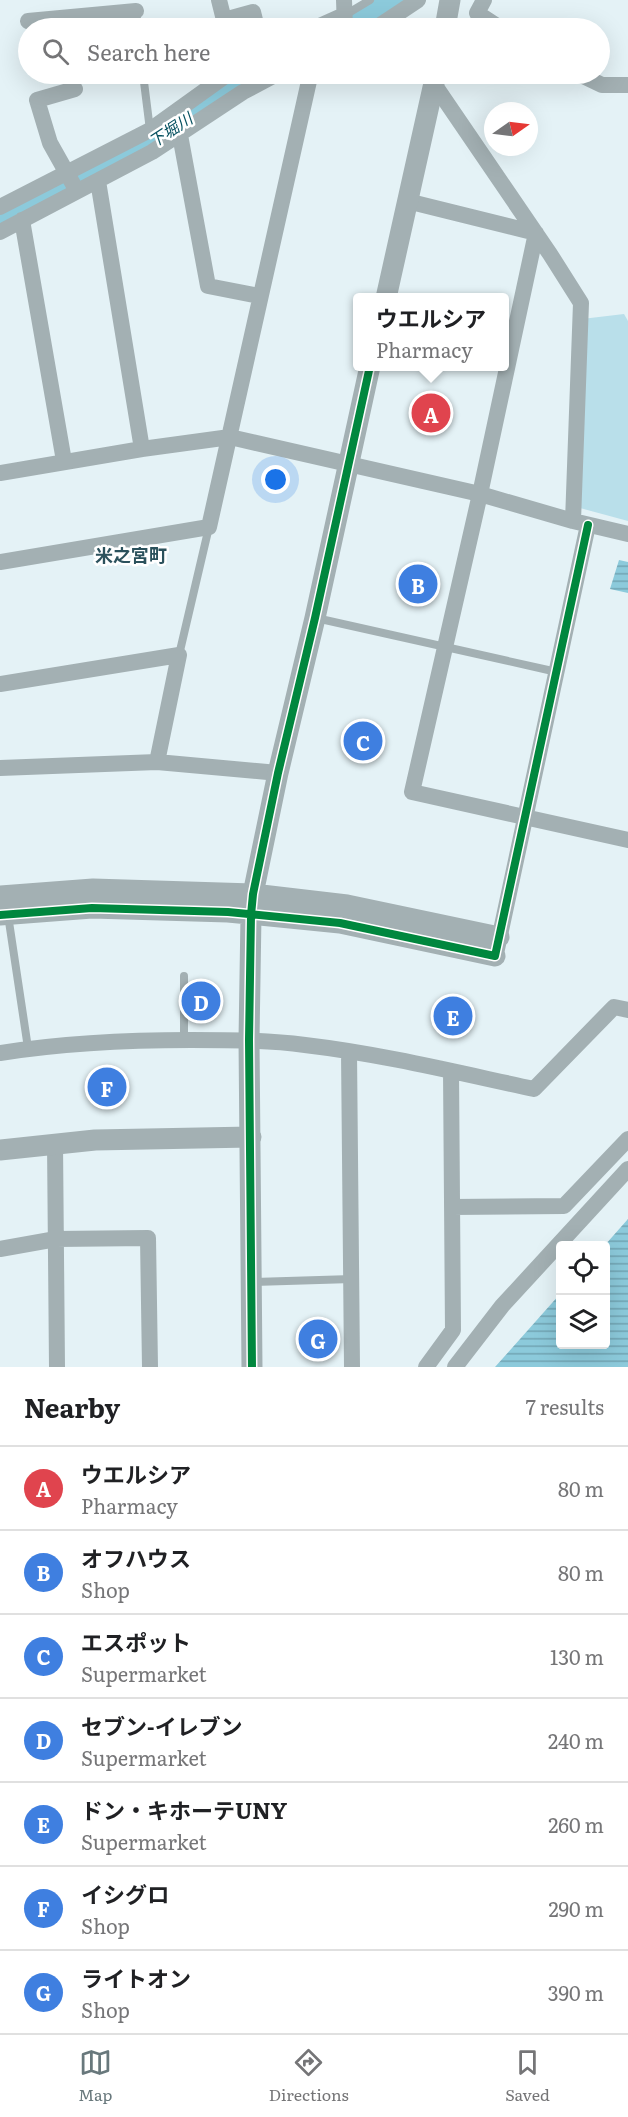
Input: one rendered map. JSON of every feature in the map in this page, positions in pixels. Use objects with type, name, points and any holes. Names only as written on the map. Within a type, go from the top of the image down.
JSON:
[{"type":"street","points":[[219,0],[224,18]]},
{"type":"street","points":[[391,18],[418,0]]},
{"type":"street","points":[[447,18],[450,0]]},
{"type":"street","points":[[484,0],[477,13],[485,18]]},
{"type":"street","points":[[44,18],[105,7],[136,11]]},
{"type":"street","points":[[231,18],[253,12],[254,18]]},
{"type":"street","points":[[0,207],[150,130],[214,84]]},
{"type":"street","points":[[0,232],[180,135],[258,84]]},
{"type":"street","points":[[0,562],[209,527],[308,84]]},
{"type":"street","points":[[387,293],[434,84]]},
{"type":"street","points":[[2,909],[93,889],[252,905],[347,905],[497,947],[557,672],[580,523],[581,303],[438,84]]},
{"type":"street","points":[[600,84],[628,85]]},
{"type":"street","points":[[75,89],[37,100],[50,143],[77,192]]},
{"type":"street","points":[[180,135],[208,286],[259,296]]},
{"type":"street","points":[[98,181],[142,449]]},
{"type":"street","points":[[407,201],[536,233]]},
{"type":"street","points":[[22,220],[64,461]]},
{"type":"street","points":[[509,359],[536,233]]},
{"type":"street","points":[[252,1367],[249,1040],[252,905],[278,773],[315,618],[369,371]]},
{"type":"street","points":[[506,371],[412,792],[628,840]]},
{"type":"street","points":[[0,473],[64,461],[230,437],[480,494],[580,523],[628,534]]},
{"type":"street","points":[[0,684],[180,654],[157,762]]},
{"type":"street","points":[[0,768],[157,762],[278,773]]},
{"type":"street","points":[[0,1053],[28,1048],[122,1040],[249,1040],[306,1045],[349,1052],[534,1089],[614,1007],[628,1010]]},
{"type":"street","points":[[349,1052],[352,1367]]},
{"type":"street","points":[[426,1367],[453,1330],[451,1071]]},
{"type":"street","points":[[0,1150],[95,1140],[251,1137]]},
{"type":"street","points":[[452,1207],[564,1206],[628,1139]]},
{"type":"street","points":[[55,1143],[57,1367]]},
{"type":"street","points":[[455,1367],[502,1306],[628,1169]]},
{"type":"street","points":[[0,1249],[56,1239],[148,1238],[150,1367]]},
{"type":"lane","points":[[344,15],[370,0]]},
{"type":"lane","points":[[136,11],[137,18]]},
{"type":"lane","points":[[144,84],[150,130]]},
{"type":"lane","points":[[180,654],[209,527]]},
{"type":"lane","points":[[315,618],[557,672]]},
{"type":"lane","points":[[2,909],[28,1048]]},
{"type":"lane","points":[[184,976],[184,1040]]},
{"type":"lane","points":[[251,1282],[352,1279]]},
{"type":"shaded area","points":[[624,314],[628,321],[628,521],[580,508],[582,319]]},
{"type":"shaded area","points":[[619,560],[628,562],[628,593],[610,589]]},
{"type":"shaded area","points":[[628,1219],[628,1367],[495,1367],[556,1298],[556,1349],[610,1349],[609,1241]]},
{"type":"waterway","name":"下堀川","points":[[361,18],[391,0]]},
{"type":"waterway","name":"下堀川","points":[[83,178],[157,139],[234,84]]},
{"type":"waterway","name":"下堀川","points":[[0,222],[62,189]]},
{"type":"cycle path","points":[[252,1367],[249,1040],[253,894],[369,371]]},
{"type":"cycle path","points":[[0,915],[92,908],[228,912],[340,923],[495,956],[588,525]]},
{"type":"place","name":"ウエルシア","points":[[431,413]]},
{"type":"place","name":"オフハウス","points":[[418,584]]},
{"type":"place","name":"エスポット","points":[[363,741]]},
{"type":"place","name":"セブン-イレブン","points":[[201,1001]]},
{"type":"place","name":"ドン・キホーテUNY","points":[[453,1016]]},
{"type":"place","name":"イシグロ","points":[[107,1087]]},
{"type":"place","name":"ライトオン","points":[[318,1339]]},
{"type":"district","name":"米之宮町","points":[[131,554]]}]
